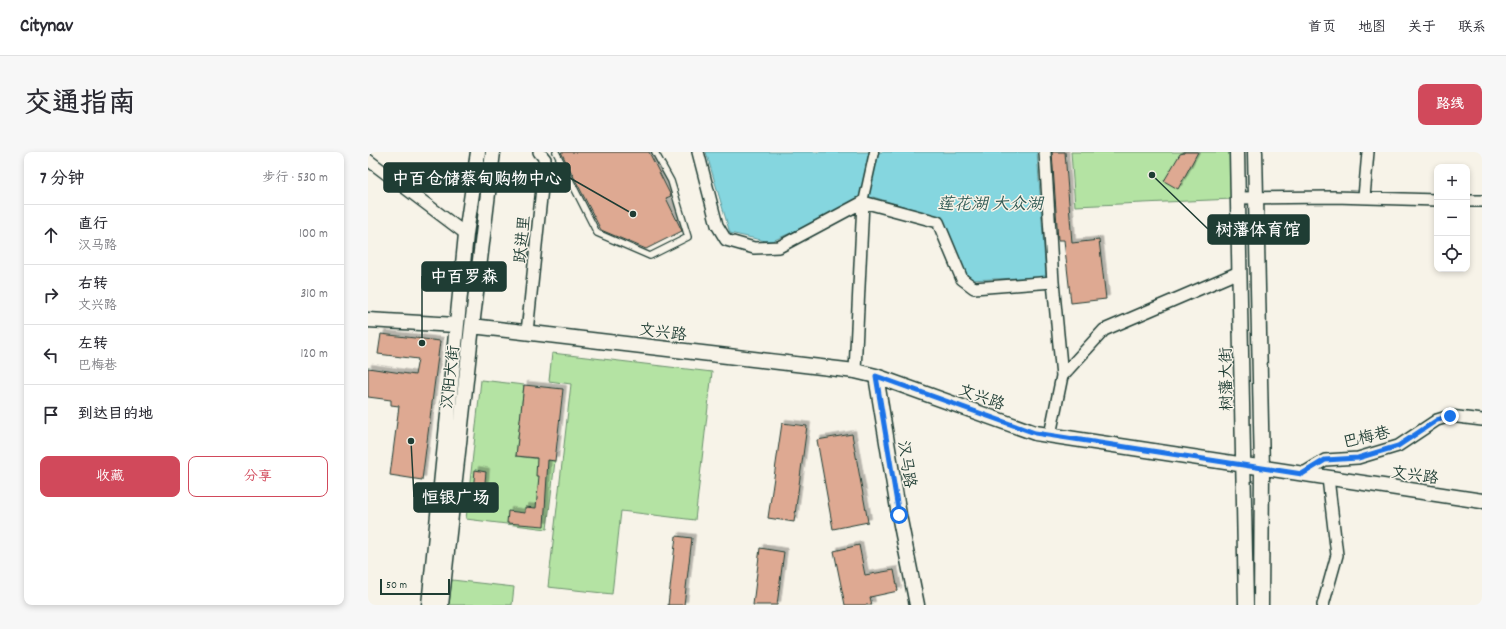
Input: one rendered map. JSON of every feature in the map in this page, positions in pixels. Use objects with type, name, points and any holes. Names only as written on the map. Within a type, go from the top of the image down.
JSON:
[{"type":"street","name":"汉阳大街","points":[[429,605],[456,325],[466,234],[478,152]]},
{"type":"street","name":"汉阳大街","points":[[441,605],[493,152]]},
{"type":"street","name":"跃进里","points":[[527,332],[545,159],[539,152]]},
{"type":"street","points":[[698,152],[717,225],[726,240],[754,248],[779,246],[863,202],[938,222],[962,279],[974,288],[1053,282]]},
{"type":"street","points":[[855,371],[863,202],[874,152]]},
{"type":"street","points":[[1045,152],[1053,282],[1062,376],[1050,435]]},
{"type":"street","name":"树藩大街","points":[[1237,152],[1246,605]]},
{"type":"street","points":[[1255,152],[1262,468],[1261,605]]},
{"type":"street","points":[[1364,197],[1368,152]]},
{"type":"street","points":[[368,160],[466,234]]},
{"type":"street","points":[[1237,198],[1364,197],[1434,200]]},
{"type":"street","points":[[1470,201],[1482,201]]},
{"type":"street","points":[[1062,376],[1104,330],[1239,272]]},
{"type":"street","points":[[368,320],[456,325]]},
{"type":"street","name":"文兴路","points":[[472,326],[855,371],[876,376],[1035,433],[1482,501]]},
{"type":"street","name":"汉马路","points":[[876,376],[899,515],[917,605]]},
{"type":"street","name":"巴梅巷","points":[[1302,474],[1325,460],[1358,458],[1398,446],[1437,420],[1450,416],[1482,420]]},
{"type":"street","points":[[1323,605],[1337,555],[1328,478]]},
{"type":"lane","points":[[556,152],[597,233],[650,256],[688,237],[671,181],[655,152]]},
{"type":"green space","points":[[1071,152],[1232,152],[1233,199],[1075,206]]},
{"type":"green space","points":[[552,353],[712,372],[695,520],[621,511],[612,594],[548,587],[571,384],[549,381]]},
{"type":"green space","points":[[481,380],[524,385],[516,456],[555,461],[547,529],[466,519]]},
{"type":"green space","points":[[452,580],[514,587],[512,605],[449,605]]},
{"type":"water","name":"莲花湖 大众湖","points":[[706,152],[1037,152],[1046,277],[967,280],[939,217],[873,197],[770,242],[730,233]]},
{"type":"building","points":[[561,152],[649,152],[671,196],[666,198],[682,231],[646,249],[601,230]]},
{"type":"building","points":[[1052,152],[1065,152],[1072,243],[1099,240],[1106,299],[1071,303],[1064,240],[1058,240]]},
{"type":"building","points":[[1184,152],[1198,152],[1178,189],[1164,181],[1180,154]]},
{"type":"building","points":[[381,334],[440,341],[422,480],[390,475],[399,406],[391,405],[391,400],[368,397],[368,368],[415,375],[418,359],[378,354]]},
{"type":"building","points":[[524,385],[563,389],[555,461],[548,460],[544,526],[507,523],[508,511],[525,513],[525,507],[536,508],[539,476],[536,476],[537,458],[516,456]]},
{"type":"building","points":[[782,423],[807,426],[794,522],[768,518]]},
{"type":"building","points":[[852,434],[868,522],[833,529],[817,440]]},
{"type":"building","points":[[475,470],[486,472],[483,503],[472,502]]},
{"type":"building","points":[[676,536],[692,538],[684,605],[668,605]]},
{"type":"building","points":[[859,545],[865,575],[894,570],[898,591],[870,597],[872,605],[845,605],[834,551]]},
{"type":"building","points":[[760,548],[784,552],[777,605],[753,605]]},
{"type":"place","name":"树藩体育馆","points":[[1152,175]]},
{"type":"place","name":"中百仓储蔡甸购物中心","points":[[633,214]]},
{"type":"place","name":"中百罗森","points":[[422,343]]},
{"type":"place","name":"恒银广场","points":[[411,441]]},
{"type":"route","points":[[899,515],[876,376],[1035,433],[1302,474],[1325,460],[1358,458],[1398,446],[1437,420],[1450,416]]}]
